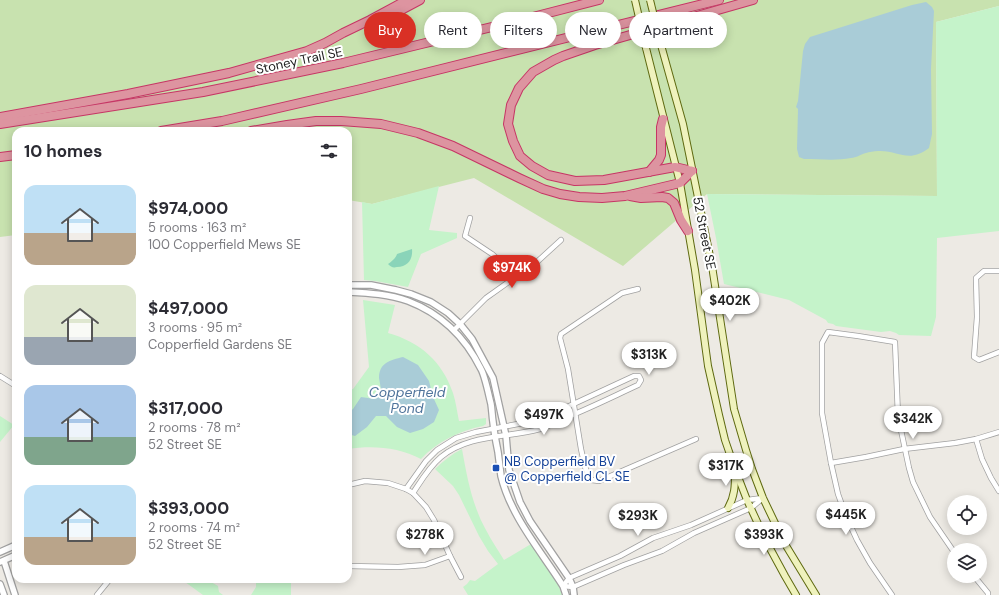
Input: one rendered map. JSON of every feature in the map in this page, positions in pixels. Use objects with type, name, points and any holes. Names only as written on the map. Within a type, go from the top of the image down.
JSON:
[{"type":"highway","points":[[0,117],[229,74],[307,51],[407,0]]},
{"type":"highway","points":[[325,43],[345,37],[373,25],[420,0]]},
{"type":"highway","name":"Stoney Trail SE","points":[[0,124],[211,90],[343,63],[524,20],[599,0]]},
{"type":"highway","points":[[185,127],[222,121],[362,89],[719,0]]},
{"type":"highway","points":[[692,171],[676,167],[604,180],[575,181],[548,176],[520,156],[513,141],[508,124],[511,105],[519,88],[533,72],[563,56],[595,45],[753,0]]},
{"type":"highway","points":[[649,172],[659,160],[661,155],[661,127],[663,118]]},
{"type":"highway","points":[[275,127],[316,121],[341,121],[381,124],[418,132],[453,146],[543,189],[579,198],[625,196],[680,183],[692,171]]},
{"type":"highway","points":[[0,157],[12,156]]},
{"type":"highway","points":[[625,196],[641,198],[668,198],[674,203],[681,220],[688,231]]},
{"type":"main road","name":"52 Street SE","points":[[635,0],[680,183],[695,270],[708,366],[718,415],[725,440],[747,500],[769,547],[796,595]]},
{"type":"main road","name":"52 Street SE","points":[[650,0],[682,124],[712,266],[734,409],[748,457],[764,498],[785,544],[816,595]]},
{"type":"main road","points":[[728,508],[735,489],[735,469]]},
{"type":"street","points":[[470,218],[465,236],[492,254],[516,276]]},
{"type":"street","points":[[454,330],[486,298],[538,261],[562,240]]},
{"type":"street","points":[[999,271],[984,271],[976,278],[977,317],[974,357],[979,360],[999,352]]},
{"type":"street","points":[[352,285],[371,285],[411,294],[431,302],[448,313],[460,324],[472,339],[493,378],[506,436],[509,470],[520,502],[527,516],[569,578],[573,587],[574,595]]},
{"type":"street","points":[[638,289],[622,293],[561,334],[560,338],[575,404],[585,467],[592,480],[599,481],[696,439]]},
{"type":"street","points":[[352,292],[370,293],[408,301],[431,312],[443,320],[454,330],[467,346],[482,370],[491,404],[501,476],[508,497],[520,521],[563,586],[566,595]]},
{"type":"street","points":[[892,595],[870,563],[857,540],[838,494],[822,413],[822,342],[828,332],[895,342],[898,416],[904,449],[913,482],[930,517],[948,543]]},
{"type":"street","points":[[0,376],[12,384]]},
{"type":"street","points":[[406,489],[426,461],[437,450],[456,438],[494,428],[539,420],[634,376],[639,376],[642,380],[638,385],[541,429],[476,440],[460,445],[442,457],[424,476],[413,493]]},
{"type":"street","points":[[831,463],[904,449],[976,439],[999,432]]},
{"type":"street","points":[[976,439],[982,459],[999,491]]},
{"type":"street","points":[[352,484],[365,481],[388,483],[413,493],[434,520],[461,577]]},
{"type":"street","points":[[563,586],[569,578],[620,556],[654,538],[691,525],[747,500],[764,498]]},
{"type":"street","points":[[563,586],[573,587],[624,565],[662,551],[694,533],[751,508],[764,498]]},
{"type":"street","points":[[520,521],[527,516]]},
{"type":"street","points":[[0,552],[12,547]]},
{"type":"street","points":[[12,556],[1,560],[14,595]]},
{"type":"street","points":[[352,566],[398,567],[426,565],[450,556]]},
{"type":"street","points":[[97,595],[107,583]]},
{"type":"street","points":[[980,583],[988,595]]},
{"type":"street","points":[[0,584],[4,595]]},
{"type":"green space","points":[[0,0],[999,0],[999,6],[936,22],[937,196],[707,194],[623,266],[474,178],[372,204],[352,201],[352,127],[12,127],[12,236],[0,237]]},
{"type":"green space","points":[[999,6],[999,231],[937,238],[936,317],[931,336],[899,335],[890,331],[881,332],[836,326],[828,323],[826,320],[789,300],[724,284],[707,194],[937,196],[936,22]]},
{"type":"green space","points":[[439,186],[429,230],[457,233],[457,238],[421,254],[408,287],[364,280],[362,202],[372,204]]},
{"type":"green space","points":[[412,249],[411,259],[404,266],[391,267],[388,264],[397,254]]},
{"type":"green space","points":[[363,300],[395,305],[388,333],[400,337],[420,348],[436,362],[443,371],[453,393],[459,421],[486,418],[486,424],[449,438],[434,447],[421,459],[404,452],[385,448],[366,447],[352,449],[352,389],[369,367]]},
{"type":"green space","points":[[0,416],[12,424],[12,427],[0,442]]},
{"type":"green space","points":[[462,449],[468,480],[477,511],[488,534],[504,560],[531,544],[558,584],[562,595],[468,595],[463,587],[470,580],[475,581],[498,564],[479,536],[459,495],[453,486],[435,469]]},
{"type":"green space","points":[[186,583],[213,583],[218,586],[219,592],[223,595],[203,595]]},
{"type":"green space","points":[[256,583],[291,583],[291,595],[251,595],[256,587]]},
{"type":"water","points":[[926,2],[934,11],[931,69],[932,134],[929,148],[922,153],[909,156],[885,151],[873,151],[853,158],[828,160],[804,159],[799,157],[797,149],[798,109],[796,107],[798,101],[803,51],[805,44],[810,37]]},
{"type":"water","name":"Copperfield Pond","points":[[403,357],[418,365],[429,381],[433,397],[439,410],[434,422],[423,429],[410,433],[397,427],[386,416],[376,416],[367,427],[355,436],[352,435],[352,410],[361,397],[375,399],[382,394],[379,373],[386,363]]},
{"type":"place","name":"NB Copperfield BV @ Copperfield CL SE","points":[[496,468]]}]
